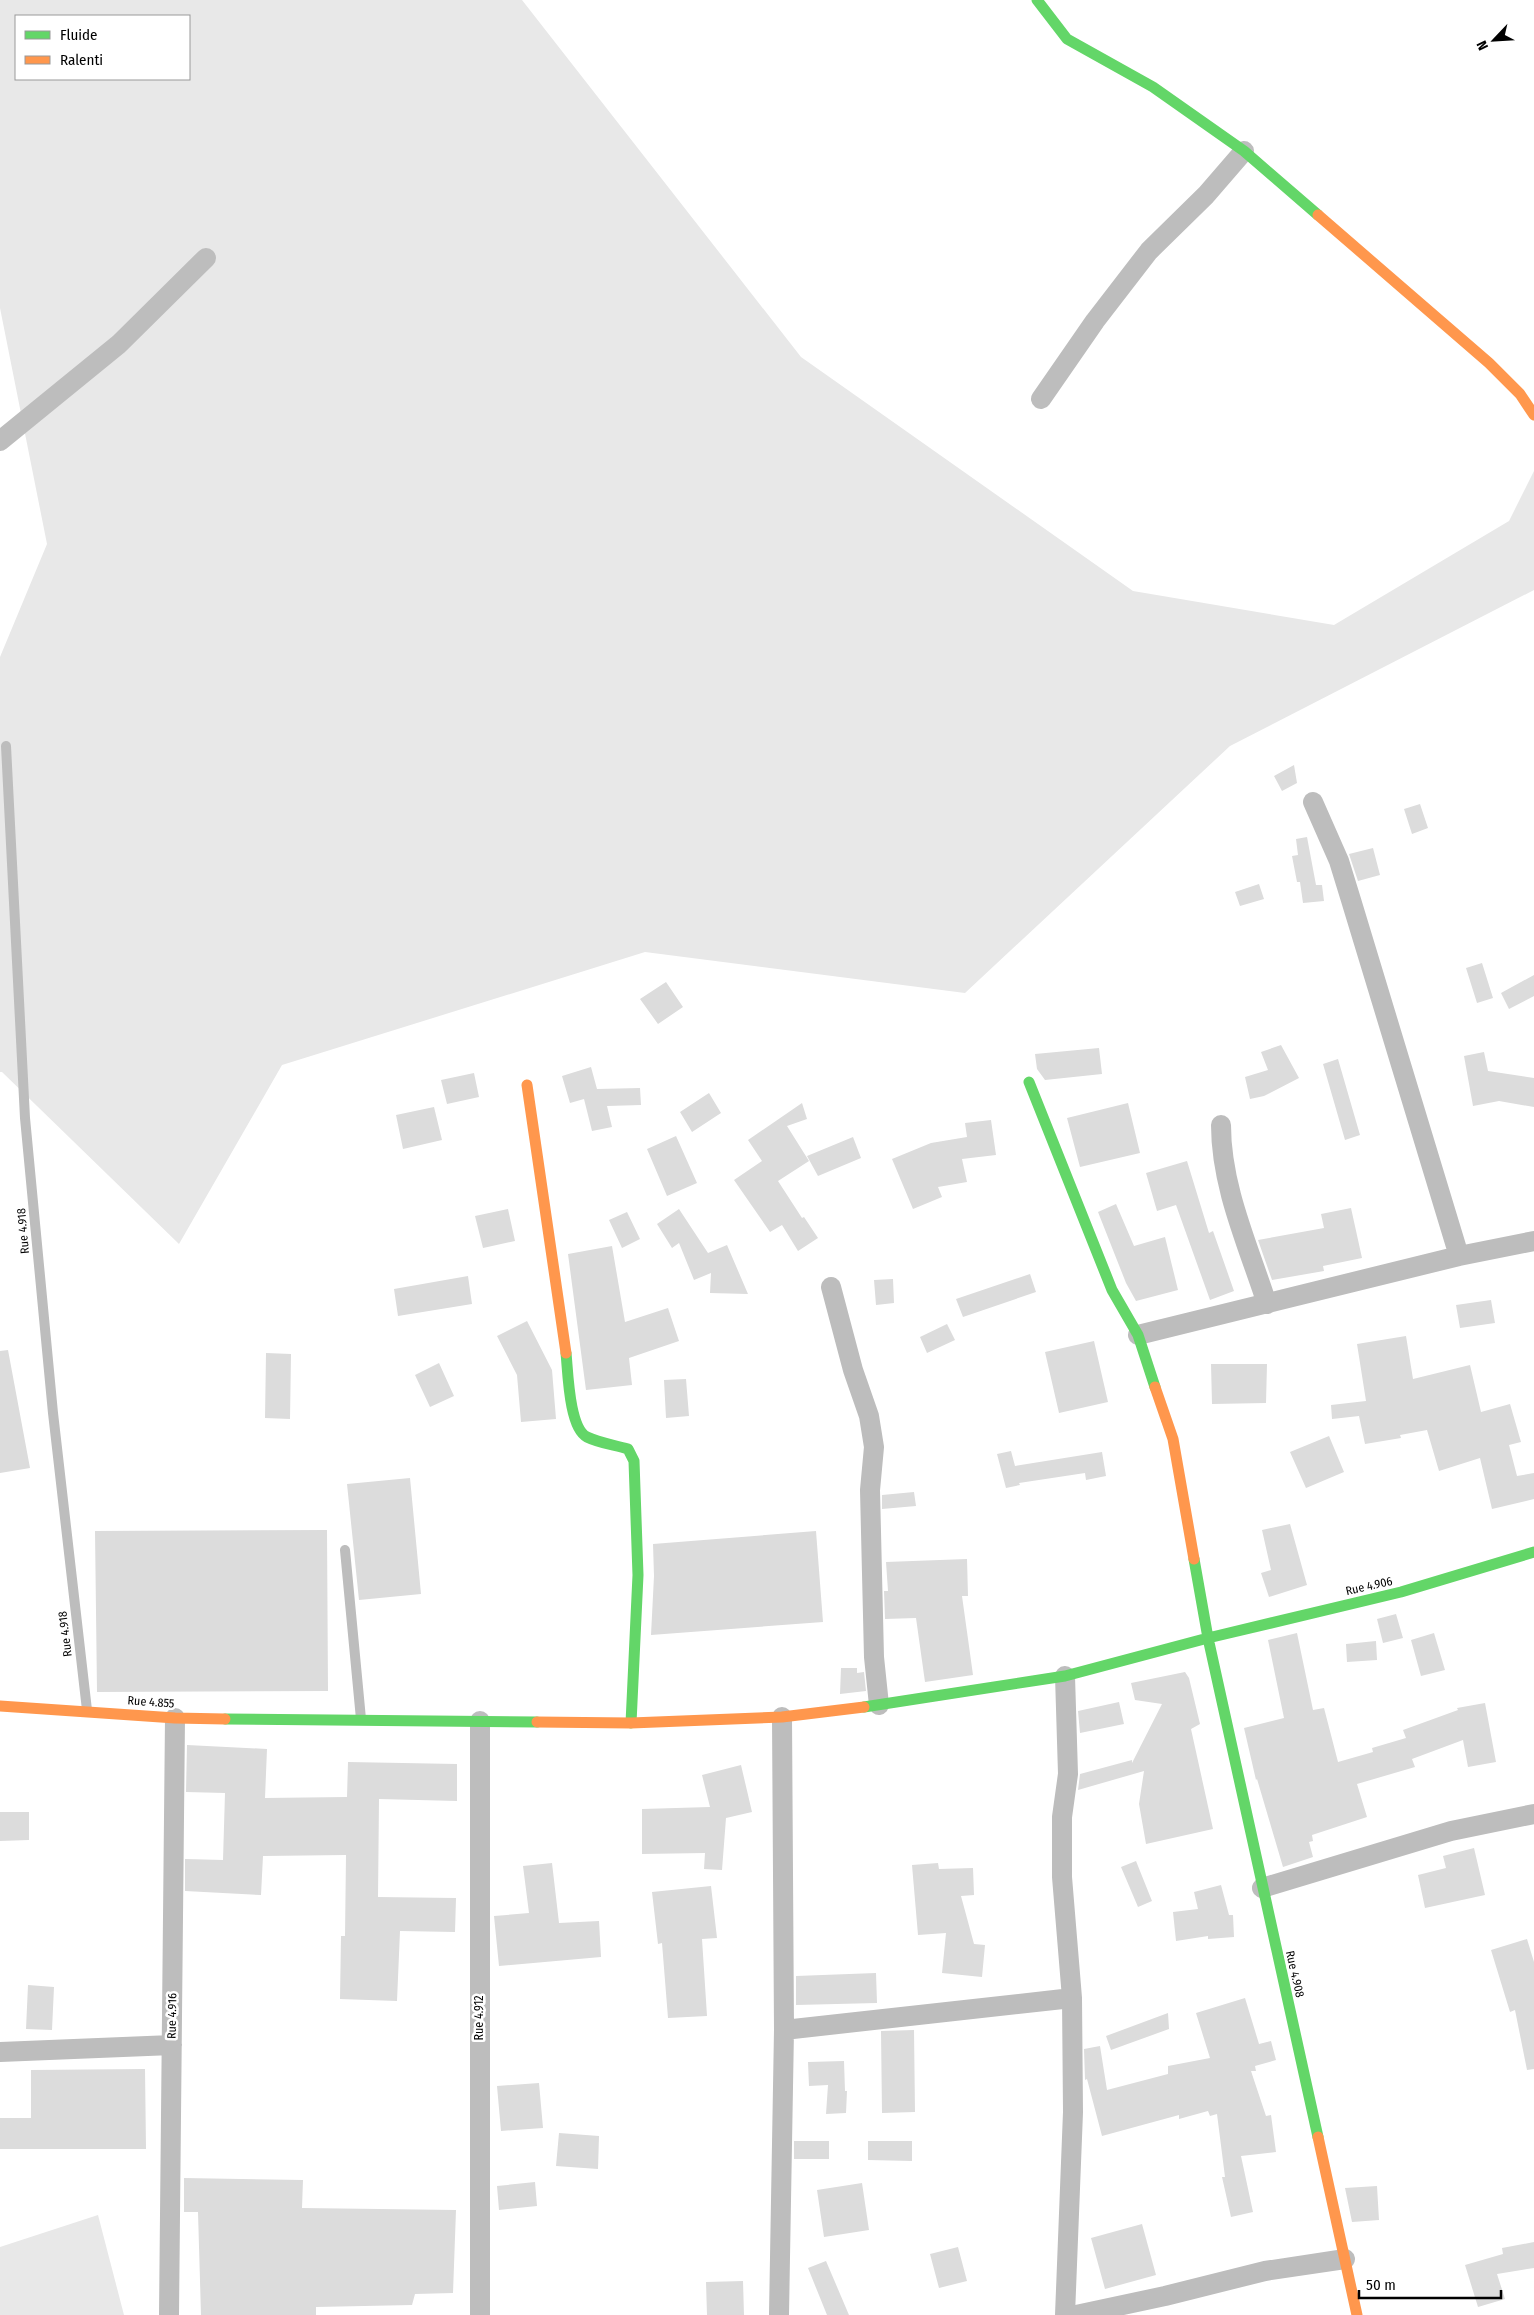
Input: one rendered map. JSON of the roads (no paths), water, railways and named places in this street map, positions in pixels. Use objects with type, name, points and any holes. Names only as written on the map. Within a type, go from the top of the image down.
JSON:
[{"type":"street","points":[[1037,0],[1067,39],[1153,87],[1244,151],[1489,363],[1530,405],[1534,415]]},
{"type":"street","points":[[1041,398],[1095,321],[1149,251],[1206,195],[1244,151]]},
{"type":"street","points":[[0,441],[119,344],[206,258]]},
{"type":"street","points":[[1312,802],[1338,861],[1351,900],[1459,1256]]},
{"type":"street","name":"Rue 4.908","points":[[1029,1082],[1112,1290],[1138,1335],[1173,1439],[1208,1638],[1357,2315]]},
{"type":"street","points":[[527,1085],[558,1286],[574,1418],[578,1430],[586,1437],[628,1449],[634,1461],[638,1575],[631,1724]]},
{"type":"street","points":[[1221,1125],[1221,1152],[1228,1187],[1267,1304]]},
{"type":"street","points":[[1138,1335],[1459,1256],[1534,1241]]},
{"type":"street","points":[[831,1287],[853,1370],[869,1416],[874,1447],[870,1490],[874,1657],[879,1705]]},
{"type":"street","name":"Rue 4.906","points":[[782,1717],[879,1705],[1065,1676],[1208,1638],[1401,1592],[1534,1552]]},
{"type":"street","points":[[1065,1676],[1068,1774],[1062,1817],[1062,1878],[1072,1998],[1073,2112],[1065,2315]]},
{"type":"street","name":"Rue 4.855","points":[[0,1706],[175,1718],[480,1720],[631,1724],[782,1717]]},
{"type":"street","points":[[779,2315],[784,2030],[782,1717]]},
{"type":"street","name":"Rue 4.916","points":[[169,2315],[175,1718]]},
{"type":"street","name":"Rue 4.912","points":[[480,1720],[480,2315]]},
{"type":"street","points":[[1262,1888],[1451,1831],[1534,1814]]},
{"type":"street","points":[[784,2030],[1072,1998]]},
{"type":"street","points":[[0,2052],[172,2045]]},
{"type":"street","points":[[1076,2315],[1165,2296],[1265,2271],[1345,2259]]},
{"type":"lane","name":"Rue 4.918","points":[[6,746],[25,1118],[53,1413],[87,1711]]},
{"type":"lane","points":[[345,1550],[362,1720]]}]
